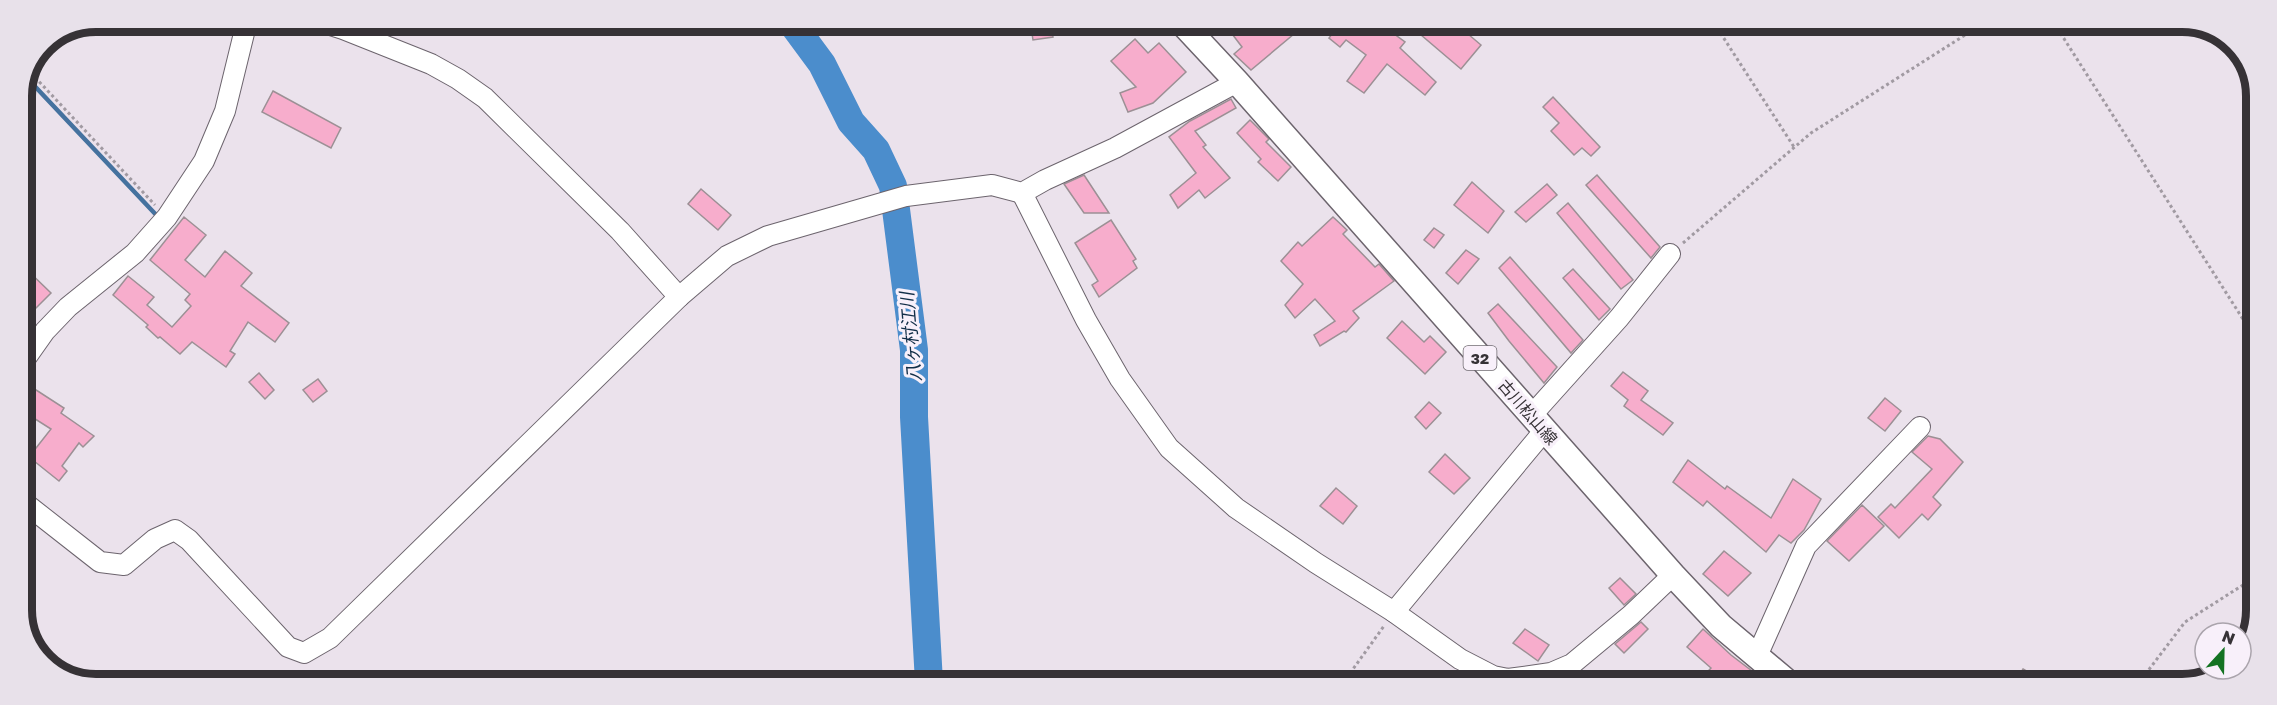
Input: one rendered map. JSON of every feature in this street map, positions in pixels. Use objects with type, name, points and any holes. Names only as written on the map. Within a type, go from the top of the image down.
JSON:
[{"type":"main road","name":"古川松山線","points":[[1190,32],[1673,575],[1721,626],[1778,674]]},
{"type":"street","points":[[32,349],[45,331],[68,307],[135,253],[166,217],[204,161],[225,111],[244,32]]},
{"type":"street","points":[[350,32],[430,64],[458,79],[484,98],[620,231],[679,297]]},
{"type":"street","points":[[32,509],[100,562],[124,565],[155,539],[175,530],[189,540],[288,647],[304,653],[330,638],[679,297],[727,256],[751,243],[906,196],[992,185],[1022,193],[1115,148],[1237,82]]},
{"type":"street","points":[[1022,193],[1086,320],[1120,379],[1169,447],[1236,508],[1316,563],[1394,612],[1460,659],[1489,674]]},
{"type":"street","points":[[1394,612],[1619,318],[1670,255]]},
{"type":"street","points":[[1757,657],[1806,546],[1920,427]]},
{"type":"street","points":[[1544,674],[1572,664],[1631,615],[1673,575]]},
{"type":"path","points":[[1720,32],[1794,147]]},
{"type":"path","points":[[1670,255],[1811,133],[1970,32]]},
{"type":"path","points":[[2060,32],[2245,323]]},
{"type":"path","points":[[35,76],[166,217]]},
{"type":"path","points":[[2146,674],[2185,622],[2246,583]]},
{"type":"path","points":[[1349,674],[1394,612]]},
{"type":"building","points":[[1032,32],[1052,32],[1053,37],[1033,40]]},
{"type":"building","points":[[1231,32],[1254,32],[1256,35],[1259,32],[1296,32],[1251,70],[1234,54],[1242,47]]},
{"type":"building","points":[[1333,32],[1391,32],[1405,42],[1400,48],[1436,82],[1425,95],[1387,64],[1364,93],[1347,81],[1366,55],[1346,40],[1340,47],[1329,38]]},
{"type":"building","points":[[1418,32],[1466,32],[1481,45],[1461,69]]},
{"type":"building","points":[[1135,39],[1148,53],[1159,43],[1186,72],[1153,103],[1128,112],[1120,93],[1136,87],[1111,61]]},
{"type":"building","points":[[273,91],[341,128],[331,148],[262,112]]},
{"type":"building","points":[[1553,97],[1600,147],[1591,156],[1582,148],[1574,155],[1551,131],[1559,123],[1543,107]]},
{"type":"building","points":[[1231,99],[1236,108],[1195,131],[1206,145],[1203,147],[1230,178],[1205,198],[1199,190],[1178,208],[1170,195],[1196,173],[1169,137],[1190,121]]},
{"type":"building","points":[[1250,120],[1269,139],[1266,142],[1291,167],[1278,181],[1258,162],[1261,159],[1237,133]]},
{"type":"building","points":[[1084,175],[1109,213],[1084,213],[1064,184]]},
{"type":"building","points":[[1597,175],[1660,247],[1651,258],[1586,185]]},
{"type":"building","points":[[1472,182],[1504,211],[1488,233],[1454,205]]},
{"type":"building","points":[[1547,184],[1557,195],[1526,222],[1515,212]]},
{"type":"building","points":[[701,189],[731,215],[718,230],[688,204]]},
{"type":"building","points":[[1568,203],[1633,280],[1621,289],[1557,213]]},
{"type":"building","points":[[184,217],[206,235],[185,260],[205,277],[225,251],[252,273],[241,286],[289,323],[275,342],[248,322],[230,351],[235,354],[226,367],[192,342],[180,354],[160,337],[158,338],[146,327],[148,325],[113,295],[128,276],[154,297],[147,305],[172,327],[191,306],[185,300],[190,294],[150,260]]},
{"type":"building","points":[[1333,217],[1347,230],[1343,234],[1375,267],[1379,264],[1394,281],[1353,311],[1359,318],[1346,332],[1344,331],[1320,346],[1314,335],[1335,321],[1315,299],[1295,318],[1285,305],[1303,284],[1281,261],[1298,242],[1302,246]]},
{"type":"building","points":[[1111,220],[1136,259],[1133,261],[1137,268],[1099,297],[1092,285],[1098,281],[1075,243]]},
{"type":"building","points":[[1434,228],[1444,235],[1434,248],[1424,240]]},
{"type":"building","points":[[1466,250],[1479,259],[1458,284],[1446,273]]},
{"type":"building","points":[[1510,257],[1583,340],[1571,353],[1499,268]]},
{"type":"building","points":[[1573,269],[1610,309],[1599,320],[1563,278]]},
{"type":"building","points":[[32,275],[51,293],[32,312]]},
{"type":"building","points":[[1498,304],[1557,367],[1544,383],[1488,313]]},
{"type":"building","points":[[1402,321],[1424,342],[1430,336],[1446,352],[1425,374],[1387,338]]},
{"type":"building","points":[[1623,372],[1648,391],[1641,400],[1673,423],[1663,435],[1624,406],[1628,400],[1611,386]]},
{"type":"building","points":[[259,373],[274,390],[265,399],[249,382]]},
{"type":"building","points":[[318,379],[327,391],[313,402],[303,390]]},
{"type":"building","points":[[32,390],[64,408],[61,413],[94,436],[83,447],[79,443],[62,466],[67,471],[59,481],[32,459],[32,453],[51,429],[32,417]]},
{"type":"building","points":[[1885,398],[1901,411],[1885,431],[1868,418]]},
{"type":"building","points":[[1429,402],[1441,413],[1426,429],[1415,417]]},
{"type":"building","points":[[1928,436],[1940,439],[1963,462],[1933,497],[1941,505],[1928,520],[1922,514],[1899,538],[1878,517],[1891,504],[1895,508],[1932,469],[1912,452]]},
{"type":"building","points":[[1445,454],[1470,478],[1454,494],[1429,472]]},
{"type":"building","points":[[1688,460],[1725,489],[1727,486],[1771,518],[1793,479],[1821,499],[1804,530],[1791,543],[1779,535],[1766,552],[1707,501],[1703,506],[1673,482]]},
{"type":"building","points":[[1336,488],[1357,506],[1343,524],[1320,506]]},
{"type":"building","points":[[1862,505],[1884,526],[1849,561],[1827,541]]},
{"type":"building","points":[[1724,551],[1751,573],[1728,596],[1703,574]]},
{"type":"building","points":[[1620,578],[1636,594],[1624,605],[1609,588]]},
{"type":"building","points":[[1641,622],[1648,629],[1624,653],[1615,644]]},
{"type":"building","points":[[1525,629],[1549,645],[1538,661],[1513,643]]},
{"type":"building","points":[[1703,629],[1752,671],[1752,674],[1705,674],[1711,668],[1687,647]]},
{"type":"building","points":[[2023,669],[2032,674],[2020,674]]},
{"type":"waterway","name":"八ヶ村江川","points":[[798,32],[822,64],[851,122],[876,150],[893,186],[914,350],[914,417],[929,674]]},
{"type":"waterway","points":[[33,84],[160,219]]}]
